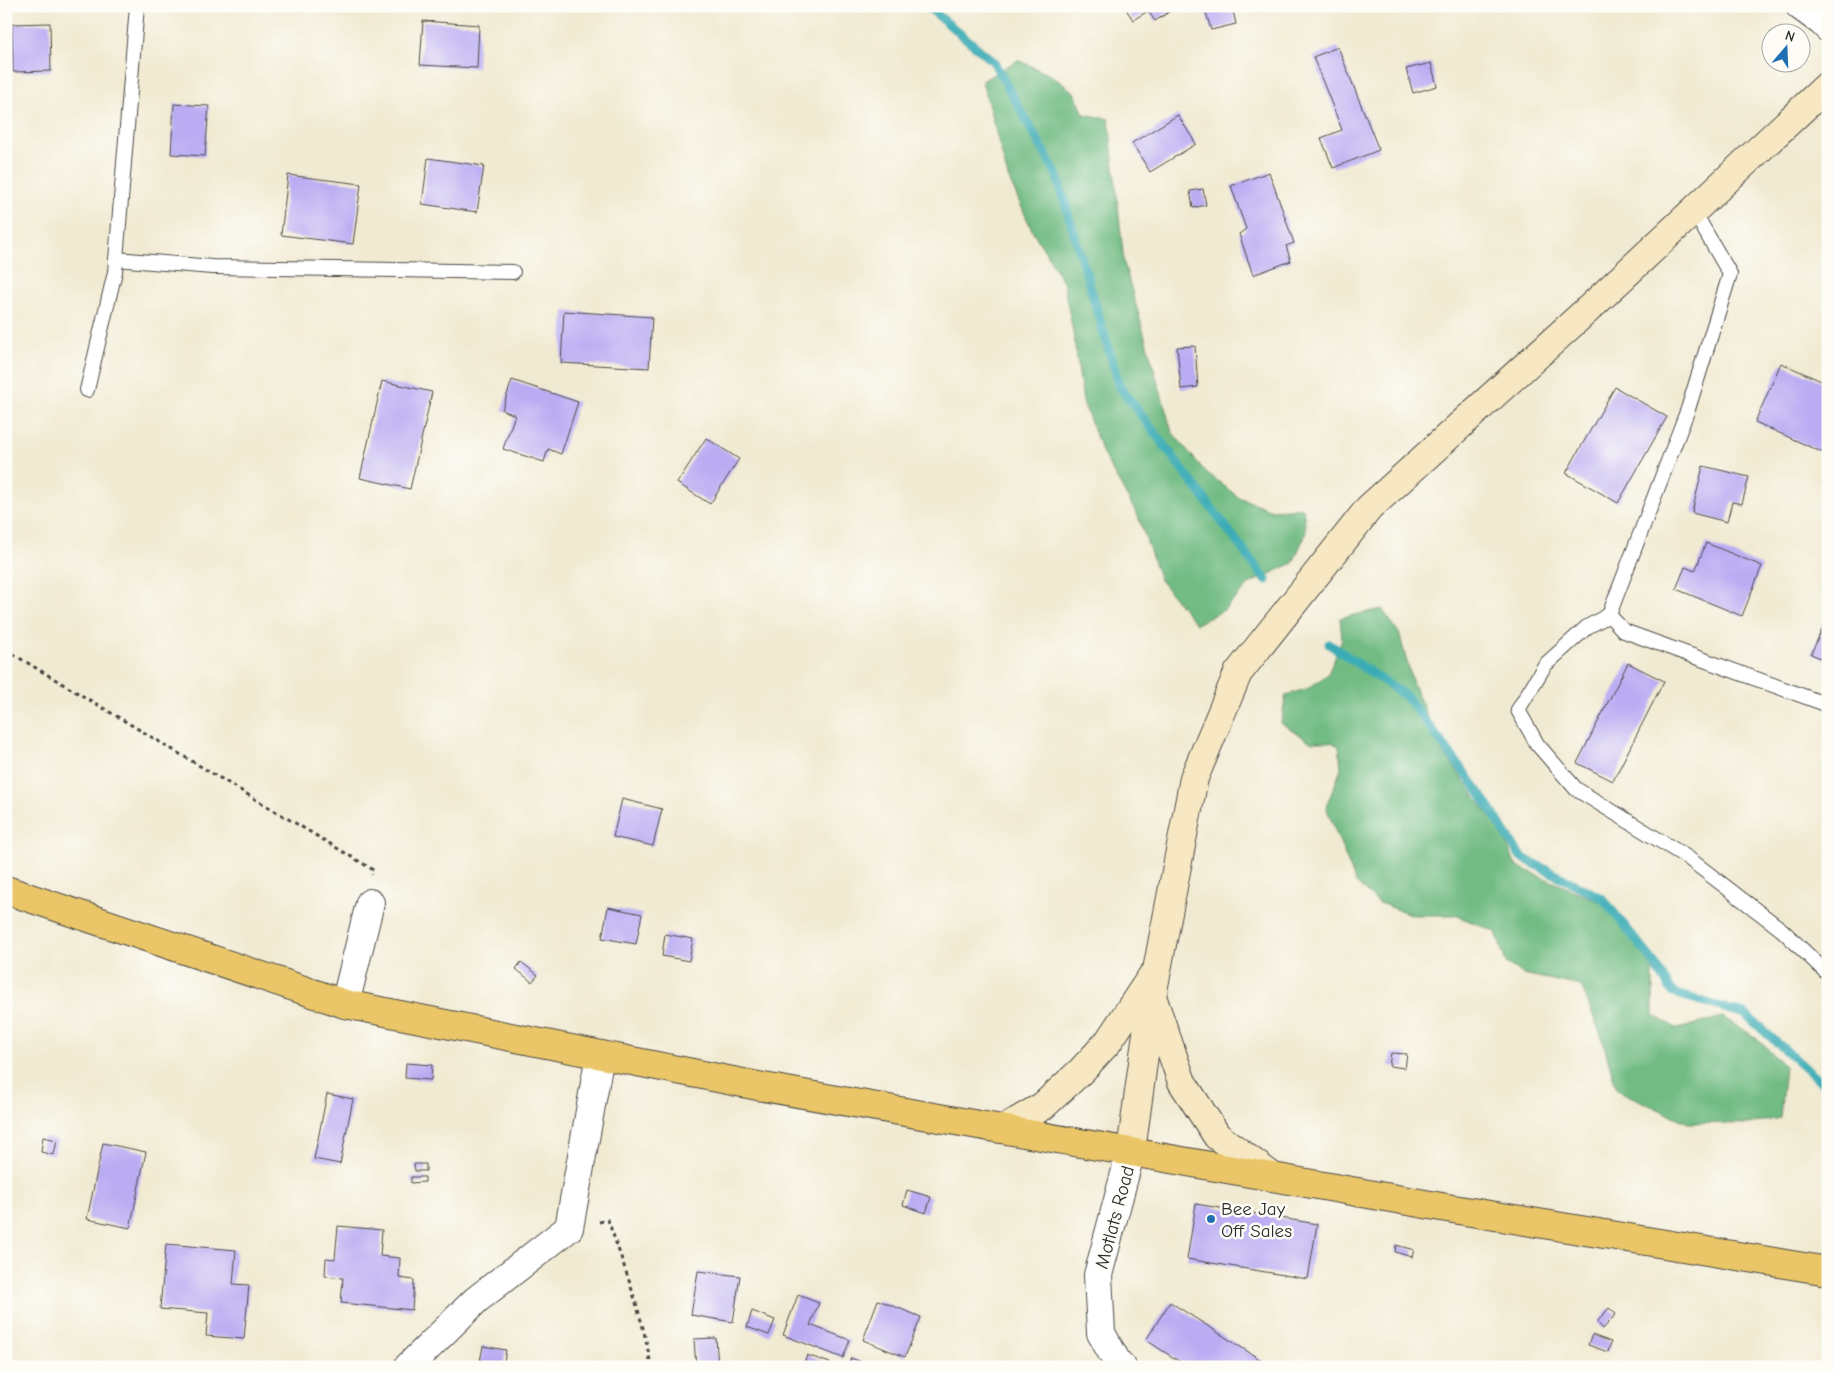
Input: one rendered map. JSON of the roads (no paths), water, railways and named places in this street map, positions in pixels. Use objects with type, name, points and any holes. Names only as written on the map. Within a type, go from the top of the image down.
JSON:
[{"type":"main road","points":[[1131,1151],[1152,996],[1194,778],[1238,673],[1369,508],[1596,302],[1828,85]]},
{"type":"main road","points":[[6,890],[345,1004],[758,1086],[1453,1209],[1828,1272]]},
{"type":"main road","points":[[1004,1129],[1042,1106],[1081,1072],[1108,1042],[1157,969]]},
{"type":"main road","points":[[1152,996],[1182,1082],[1217,1136],[1273,1177]]},
{"type":"street","points":[[1800,6],[1828,28]]},
{"type":"street","points":[[345,1004],[370,903]]},
{"type":"street","points":[[408,1367],[476,1300],[569,1228],[600,1055]]},
{"type":"street","name":"Motlats Road","points":[[1122,1367],[1117,1362],[1101,1333],[1098,1275],[1131,1151]]},
{"type":"lane","points":[[87,390],[115,272],[137,6]]},
{"type":"lane","points":[[1693,210],[1730,274],[1688,409],[1609,614],[1587,627],[1545,665],[1518,710],[1537,744],[1576,789],[1688,858],[1782,930],[1828,974]]},
{"type":"lane","points":[[116,259],[212,267],[513,272]]},
{"type":"lane","points":[[1609,614],[1624,631],[1828,705]]},
{"type":"waterway","points":[[927,6],[993,61],[1056,173],[1120,387],[1266,580]]},
{"type":"waterway","points":[[1329,644],[1407,697],[1480,793],[1521,857],[1602,898],[1650,957],[1673,993],[1745,1014],[1828,1088]]},
{"type":"place","name":"Bee Jay Off Sales","points":[[1211,1219]]}]
